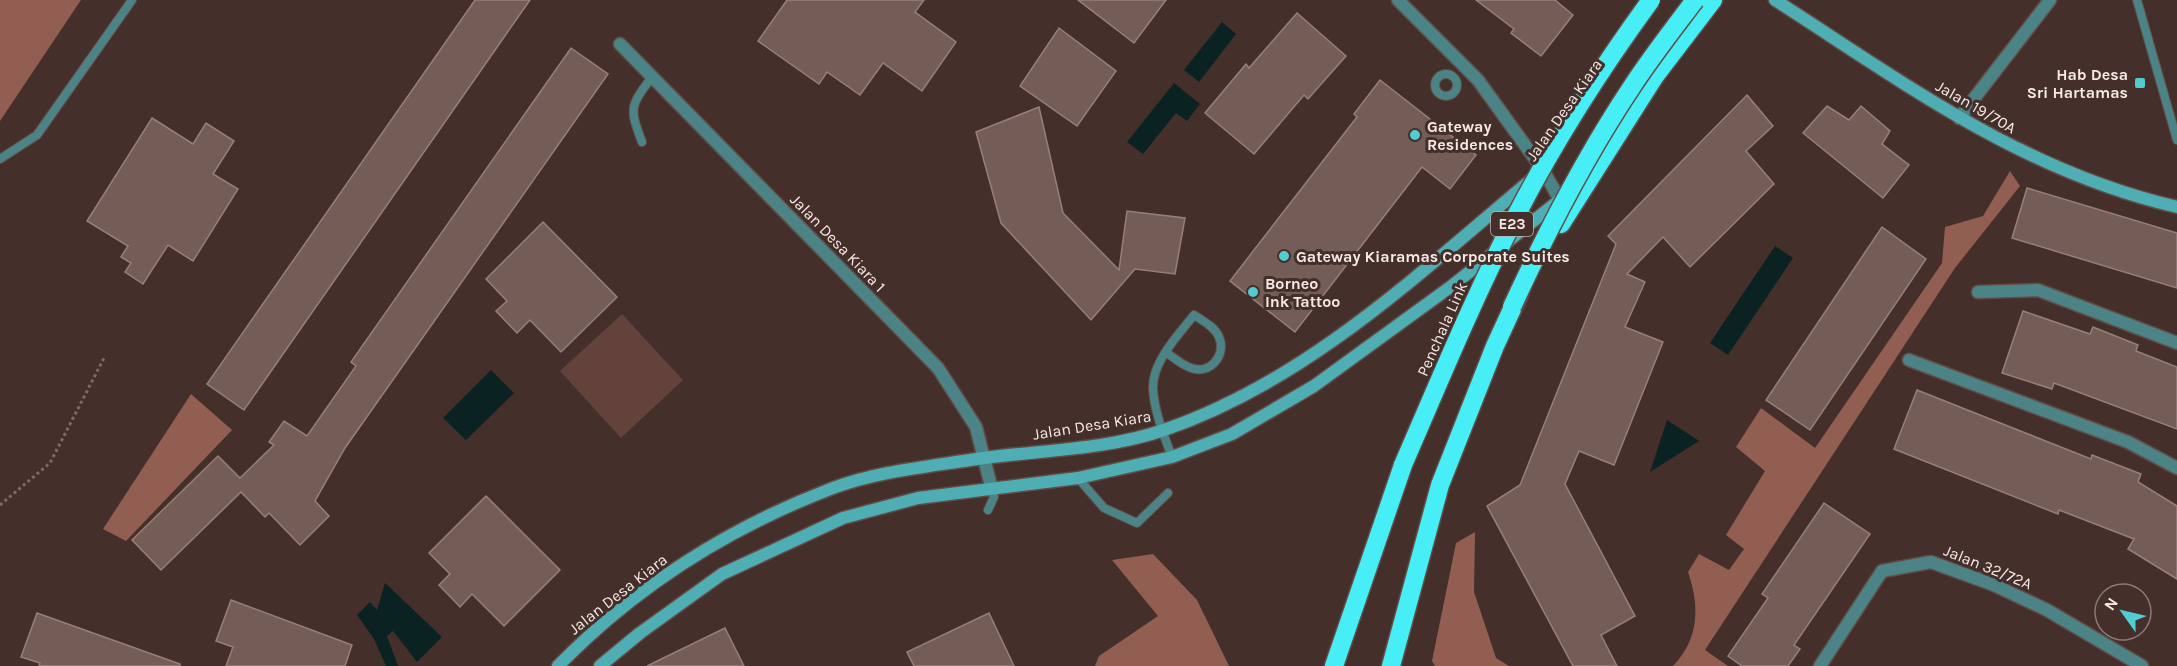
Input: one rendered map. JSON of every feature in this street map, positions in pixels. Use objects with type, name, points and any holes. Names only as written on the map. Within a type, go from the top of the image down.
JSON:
[{"type":"highway","name":"Penchala Link","points":[[1334,666],[1403,465],[1487,274],[1563,133],[1651,0]]},
{"type":"highway","points":[[1391,666],[1440,484],[1512,307],[1546,233],[1587,160],[1633,84],[1695,0]]},
{"type":"highway","points":[[1512,307],[1581,189],[1649,86],[1713,0]]},
{"type":"main road","name":"Jalan Desa Kiara","points":[[558,666],[586,637],[661,578],[735,531],[835,488],[911,469],[1089,446],[1162,431],[1221,407],[1289,371],[1405,285],[1543,170],[1662,0]]},
{"type":"main road","points":[[600,666],[640,633],[722,574],[843,518],[918,498],[1078,478],[1172,457],[1232,434],[1314,386],[1453,285],[1560,200],[1605,139],[1690,0]]},
{"type":"main road","name":"Jalan 19/70A","points":[[1775,0],[1959,118],[2029,157],[2121,191],[2176,203]]},
{"type":"street","points":[[1398,0],[1478,80],[1543,170],[1560,200]]},
{"type":"street","points":[[1959,118],[2050,0]]},
{"type":"street","name":"Jalan Desa Kiara 1","points":[[620,44],[938,369],[976,427],[986,458],[992,490]]},
{"type":"street","points":[[1940,106],[1961,105],[1978,92]]},
{"type":"street","points":[[1978,292],[2038,290],[2177,343]]},
{"type":"street","points":[[1909,360],[2128,442],[2177,468]]},
{"type":"street","name":"Jalan 32/72A","points":[[1820,666],[1882,571],[1931,562],[1994,585],[2047,610],[2142,666]]},
{"type":"lane","points":[[0,159],[37,135],[132,0]]},
{"type":"lane","points":[[2137,0],[2177,140]]},
{"type":"lane","points":[[1453,76],[1464,65]]},
{"type":"lane","points":[[642,142],[632,116],[636,98],[652,77]]},
{"type":"lane","points":[[1167,353],[1189,368],[1204,369],[1216,361],[1220,354],[1220,339],[1211,327],[1194,315],[1161,361],[1153,387],[1162,431],[1172,457]]},
{"type":"lane","points":[[1078,478],[1104,508],[1137,523],[1168,493]]},
{"type":"lane","points":[[988,510],[994,497],[992,490]]},
{"type":"path","points":[[0,505],[50,464],[105,358]]},
{"type":"shaded area","points":[[0,0],[81,0],[0,121]]},
{"type":"shaded area","points":[[2010,171],[2020,186],[1955,268],[1705,650],[1728,666],[1673,666],[1688,645],[1695,622],[1694,598],[1688,572],[1699,554],[1729,570],[1744,549],[1726,535],[1765,471],[1736,447],[1761,408],[1815,448],[1942,263],[1945,227],[1983,216]]},
{"type":"shaded area","points":[[622,314],[683,380],[621,438],[560,371]]},
{"type":"shaded area","points":[[191,394],[232,430],[126,541],[103,529]]},
{"type":"shaded area","points":[[1475,532],[1474,592],[1496,658],[1509,666],[1435,666],[1432,661],[1456,543]]},
{"type":"shaded area","points":[[1153,554],[1197,600],[1229,666],[1095,666],[1099,656],[1158,616],[1112,560]]},
{"type":"water","points":[[1222,22],[1236,34],[1199,82],[1184,70]]},
{"type":"water","points":[[1174,83],[1200,104],[1187,121],[1176,113],[1143,154],[1127,142]]},
{"type":"water","points":[[1775,246],[1793,258],[1728,355],[1710,343]]},
{"type":"water","points":[[491,370],[514,393],[466,440],[443,418]]},
{"type":"water","points":[[1667,420],[1699,441],[1650,472]]},
{"type":"water","points":[[385,583],[442,637],[417,662],[393,631],[387,636],[398,666],[386,666],[374,639],[357,615],[370,602],[377,610]]},
{"type":"building","points":[[475,0],[530,0],[244,410],[207,384]]},
{"type":"building","points":[[787,0],[924,0],[915,12],[956,42],[922,91],[883,63],[860,95],[827,72],[819,84],[758,41]]},
{"type":"building","points":[[1078,0],[1166,0],[1134,43]]},
{"type":"building","points":[[1476,0],[1555,0],[1573,15],[1541,56],[1511,33],[1514,29]]},
{"type":"building","points":[[1297,13],[1346,56],[1308,99],[1304,95],[1254,154],[1205,113],[1246,64],[1249,68]]},
{"type":"building","points":[[1059,28],[1116,71],[1077,126],[1020,86]]},
{"type":"building","points":[[571,48],[608,74],[345,448],[315,501],[329,516],[300,545],[269,513],[265,517],[241,492],[161,570],[132,540],[218,456],[240,478],[274,445],[269,442],[284,421],[307,436],[356,366],[351,362]]},
{"type":"building","points":[[1380,80],[1476,155],[1450,189],[1422,167],[1295,332],[1230,281],[1357,117],[1354,114]]},
{"type":"building","points":[[1747,95],[1773,126],[1746,151],[1774,184],[1690,267],[1663,237],[1627,274],[1645,282],[1625,327],[1663,342],[1614,465],[1579,451],[1565,484],[1635,616],[1601,635],[1617,666],[1573,666],[1487,506],[1520,485],[1616,244],[1608,236]]},
{"type":"building","points":[[1827,106],[1849,120],[1861,106],[1890,131],[1882,144],[1909,165],[1883,198],[1803,133]]},
{"type":"building","points":[[1039,107],[1063,213],[1119,270],[1127,211],[1185,218],[1175,274],[1135,269],[1091,320],[1001,223],[976,132]]},
{"type":"building","points":[[152,118],[193,144],[206,123],[234,141],[213,174],[238,189],[193,261],[168,245],[143,284],[125,272],[131,263],[121,257],[128,246],[87,221]]},
{"type":"building","points":[[2027,188],[2177,233],[2177,288],[2012,238]]},
{"type":"building","points":[[543,222],[617,297],[561,352],[530,320],[517,333],[496,311],[507,301],[486,279]]},
{"type":"building","points":[[1882,227],[1926,259],[1810,430],[1766,400]]},
{"type":"building","points":[[2023,311],[2090,334],[2093,327],[2138,345],[2136,351],[2177,367],[2177,429],[2054,383],[2052,389],[2002,373]]},
{"type":"building","points":[[1917,390],[2091,459],[2092,455],[2141,474],[2138,482],[2177,506],[2177,579],[2128,549],[2134,539],[2059,510],[2058,514],[1894,449]]},
{"type":"building","points":[[486,496],[560,570],[504,626],[472,594],[460,607],[439,585],[450,574],[429,553]]},
{"type":"building","points":[[1824,503],[1870,534],[1794,645],[1800,649],[1788,666],[1742,666],[1728,656],[1768,598],[1762,594]]},
{"type":"building","points":[[231,600],[352,645],[345,666],[226,666],[233,647],[216,641]]},
{"type":"building","points":[[37,613],[180,664],[180,666],[39,666],[40,663],[21,657]]},
{"type":"building","points":[[989,613],[1014,666],[914,666],[907,652]]},
{"type":"building","points":[[725,628],[744,666],[647,666]]},
{"type":"place","name":"Hab Desa Sri Hartamas","points":[[2140,83]]},
{"type":"place","name":"Gateway Residences","points":[[1415,135]]},
{"type":"place","name":"Gateway Kiaramas Corporate Suites","points":[[1284,256]]},
{"type":"place","name":"Borneo Ink Tattoo","points":[[1253,292]]}]
